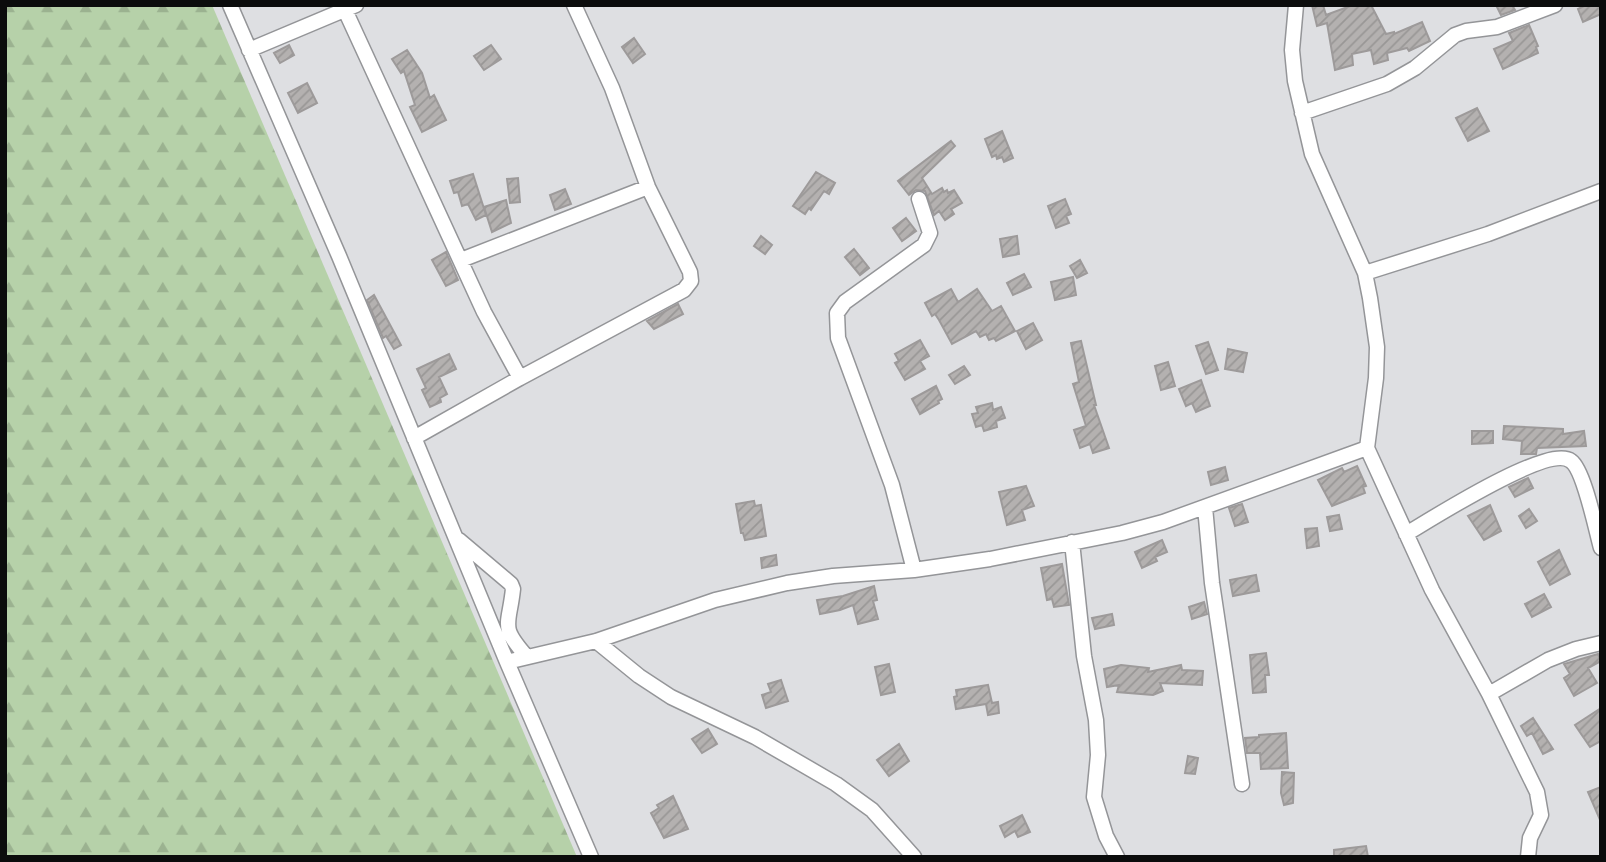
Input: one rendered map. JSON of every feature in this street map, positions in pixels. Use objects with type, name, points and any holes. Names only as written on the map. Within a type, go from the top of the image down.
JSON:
[{"type":"street","points":[[230,5],[340,256],[590,857]]},
{"type":"street","points":[[414,438],[684,290],[691,281],[690,272],[648,187],[612,88],[574,5]]},
{"type":"street","points":[[1296,5],[1292,50],[1302,113],[1316,166],[1366,273],[1377,347],[1367,448],[1443,610],[1489,694],[1537,792],[1541,815],[1530,838],[1528,857]]},
{"type":"street","points":[[1302,113],[1387,84],[1415,68],[1455,35],[1497,27],[1555,5]]},
{"type":"street","points":[[249,50],[351,8],[484,312],[520,378]]},
{"type":"street","points":[[461,260],[648,187]]},
{"type":"street","points":[[1366,273],[1488,234],[1601,191]]},
{"type":"street","points":[[914,570],[892,485],[838,338],[837,313],[845,302],[924,245],[930,233],[919,199]]},
{"type":"street","points":[[507,662],[596,641],[746,592],[834,576],[914,570],[990,559],[1143,528],[1367,448]]},
{"type":"street","points":[[1406,534],[1505,477],[1553,459],[1566,458],[1573,462],[1582,479],[1601,548]]},
{"type":"street","points":[[1205,507],[1212,583],[1242,784]]},
{"type":"street","points":[[458,539],[511,584],[513,589],[507,628],[527,657]]},
{"type":"street","points":[[1072,542],[1084,656],[1096,720],[1098,755],[1094,797],[1106,836],[1117,857]]},
{"type":"street","points":[[596,641],[639,676],[671,697],[755,737],[836,784],[872,810],[914,857]]},
{"type":"street","points":[[1489,694],[1548,660],[1601,643]]},
{"type":"green space","points":[[5,5],[212,5],[577,857],[5,857]]},
{"type":"building","points":[[1312,5],[1323,5],[1326,15],[1353,5],[1371,5],[1386,34],[1394,34],[1422,22],[1430,41],[1409,51],[1407,48],[1387,53],[1388,60],[1374,64],[1371,50],[1352,54],[1353,65],[1335,70],[1327,23],[1317,26]]},
{"type":"building","points":[[1496,5],[1512,5],[1515,10],[1501,15]]},
{"type":"building","points":[[1586,5],[1601,5],[1601,14],[1583,22],[1578,9]]},
{"type":"building","points":[[1529,25],[1538,46],[1538,53],[1503,69],[1494,49],[1513,41],[1509,33]]},
{"type":"building","points":[[634,38],[645,54],[633,63],[622,47]]},
{"type":"building","points":[[289,45],[294,55],[280,63],[274,53]]},
{"type":"building","points":[[491,45],[501,59],[484,70],[474,56]]},
{"type":"building","points":[[407,50],[422,73],[430,98],[434,95],[446,120],[422,132],[410,107],[415,105],[404,71],[401,73],[392,59]]},
{"type":"building","points":[[307,83],[317,103],[298,113],[288,93]]},
{"type":"building","points":[[1477,108],[1489,131],[1468,141],[1456,118]]},
{"type":"building","points":[[1002,131],[1013,158],[1004,162],[1002,157],[992,157],[985,139]]},
{"type":"building","points":[[951,141],[955,146],[922,178],[932,194],[942,188],[948,193],[954,190],[962,203],[951,209],[954,214],[945,220],[939,211],[934,215],[925,191],[916,190],[909,195],[898,181]]},
{"type":"building","points":[[816,172],[835,183],[829,194],[824,191],[805,214],[793,206]]},
{"type":"building","points":[[473,174],[486,215],[476,220],[468,204],[462,206],[458,192],[454,193],[450,181]]},
{"type":"building","points":[[518,178],[520,202],[510,203],[507,179]]},
{"type":"building","points":[[565,189],[571,204],[555,210],[550,195]]},
{"type":"building","points":[[1065,199],[1071,214],[1066,216],[1069,223],[1056,228],[1048,206]]},
{"type":"building","points":[[506,200],[511,223],[492,232],[484,207]]},
{"type":"building","points":[[906,218],[916,231],[902,241],[893,228]]},
{"type":"building","points":[[761,236],[772,245],[765,254],[754,246]]},
{"type":"building","points":[[1017,236],[1019,254],[1003,257],[1000,239]]},
{"type":"building","points":[[854,249],[869,268],[860,275],[845,257]]},
{"type":"building","points":[[446,252],[458,280],[446,286],[432,260]]},
{"type":"building","points":[[1080,260],[1087,273],[1077,278],[1070,266]]},
{"type":"building","points":[[1024,274],[1031,287],[1013,295],[1007,283]]},
{"type":"building","points":[[1073,277],[1076,295],[1055,300],[1051,282]]},
{"type":"building","points":[[951,289],[958,302],[977,289],[992,311],[1001,306],[1015,331],[996,341],[994,338],[989,340],[986,334],[980,337],[976,331],[952,344],[939,320],[935,314],[932,316],[925,303]]},
{"type":"building","points":[[374,295],[401,345],[394,349],[386,336],[383,338],[367,300]]},
{"type":"building","points":[[678,304],[683,314],[654,329],[647,321]]},
{"type":"building","points":[[1033,323],[1042,340],[1026,349],[1017,331]]},
{"type":"building","points":[[920,340],[929,356],[920,361],[925,369],[905,380],[895,363],[899,361],[895,354]]},
{"type":"building","points":[[1081,341],[1094,405],[1109,448],[1093,453],[1090,444],[1080,448],[1074,430],[1086,426],[1073,384],[1079,382],[1071,343]]},
{"type":"building","points":[[1208,342],[1218,370],[1206,374],[1196,346]]},
{"type":"building","points":[[1228,349],[1247,353],[1243,372],[1225,369]]},
{"type":"building","points":[[449,354],[456,369],[439,377],[447,394],[440,398],[441,402],[430,407],[422,390],[426,388],[417,369]]},
{"type":"building","points":[[1168,362],[1175,386],[1161,390],[1155,366]]},
{"type":"building","points":[[964,366],[970,375],[955,384],[949,375]]},
{"type":"building","points":[[1201,380],[1210,406],[1196,412],[1192,403],[1186,406],[1179,389]]},
{"type":"building","points":[[936,386],[942,399],[920,414],[912,399]]},
{"type":"building","points":[[992,403],[993,410],[1001,407],[1005,418],[996,421],[997,427],[984,431],[982,425],[976,427],[972,414],[978,413],[976,407]]},
{"type":"building","points":[[1504,426],[1563,429],[1563,434],[1584,431],[1586,446],[1537,448],[1536,454],[1521,454],[1522,441],[1503,439]]},
{"type":"building","points":[[1472,431],[1493,431],[1493,443],[1472,444]]},
{"type":"building","points":[[1357,466],[1366,486],[1363,487],[1365,493],[1332,506],[1318,480],[1342,468],[1344,472]]},
{"type":"building","points":[[1225,467],[1228,480],[1211,485],[1208,472]]},
{"type":"building","points":[[1528,478],[1533,488],[1515,497],[1509,487]]},
{"type":"building","points":[[1026,486],[1034,506],[1022,510],[1025,520],[1007,525],[999,492]]},
{"type":"building","points":[[754,501],[755,506],[761,505],[766,536],[745,540],[741,533],[736,504]]},
{"type":"building","points":[[1242,504],[1248,522],[1235,526],[1229,508]]},
{"type":"building","points":[[1490,505],[1501,531],[1484,540],[1468,516]]},
{"type":"building","points":[[1529,509],[1537,521],[1526,528],[1519,516]]},
{"type":"building","points":[[1339,515],[1342,529],[1330,531],[1327,517]]},
{"type":"building","points":[[1317,528],[1319,546],[1307,548],[1305,529]]},
{"type":"building","points":[[1162,540],[1167,552],[1155,557],[1157,561],[1142,568],[1135,552]]},
{"type":"building","points":[[1559,550],[1570,574],[1550,585],[1538,562]]},
{"type":"building","points":[[776,555],[777,565],[762,568],[761,558]]},
{"type":"building","points":[[1062,564],[1069,605],[1054,607],[1052,599],[1047,600],[1041,568]]},
{"type":"building","points":[[1256,575],[1259,591],[1233,596],[1230,580]]},
{"type":"building","points":[[874,586],[877,600],[873,601],[878,619],[858,624],[853,605],[820,614],[817,600],[843,596]]},
{"type":"building","points":[[1544,594],[1551,607],[1532,617],[1525,604]]},
{"type":"building","points":[[1204,602],[1207,614],[1192,619],[1189,607]]},
{"type":"building","points":[[1112,614],[1114,625],[1095,629],[1092,618]]},
{"type":"building","points":[[1266,653],[1269,675],[1265,675],[1266,692],[1253,693],[1250,655]]},
{"type":"building","points":[[1598,654],[1601,661],[1588,668],[1597,683],[1574,696],[1564,678],[1570,674],[1564,664]]},
{"type":"building","points":[[889,664],[895,692],[881,695],[875,667]]},
{"type":"building","points":[[1121,665],[1149,668],[1148,672],[1181,665],[1182,670],[1203,671],[1202,685],[1160,683],[1163,691],[1153,695],[1117,692],[1119,685],[1107,687],[1104,669]]},
{"type":"building","points":[[781,680],[788,701],[766,708],[762,695],[771,692],[768,684]]},
{"type":"building","points":[[988,685],[992,703],[998,702],[999,713],[988,715],[986,704],[956,709],[956,690]]},
{"type":"building","points":[[1601,708],[1601,741],[1590,747],[1575,725]]},
{"type":"building","points":[[1533,718],[1553,749],[1543,754],[1532,733],[1527,736],[1521,726]]},
{"type":"building","points":[[708,729],[717,744],[702,753],[692,739]]},
{"type":"building","points":[[1286,733],[1288,768],[1261,769],[1260,753],[1247,753],[1245,738]]},
{"type":"building","points":[[899,744],[909,761],[889,776],[877,760]]},
{"type":"building","points":[[1188,756],[1198,758],[1195,774],[1185,773]]},
{"type":"building","points":[[1282,772],[1294,773],[1293,803],[1284,805],[1281,793]]},
{"type":"building","points":[[1601,787],[1601,822],[1588,792]]},
{"type":"building","points":[[673,796],[688,829],[664,838],[651,813],[659,808],[657,805]]},
{"type":"building","points":[[1022,815],[1030,832],[1018,837],[1015,831],[1005,837],[1000,826]]},
{"type":"building","points":[[1366,846],[1368,857],[1334,857],[1334,850]]}]
